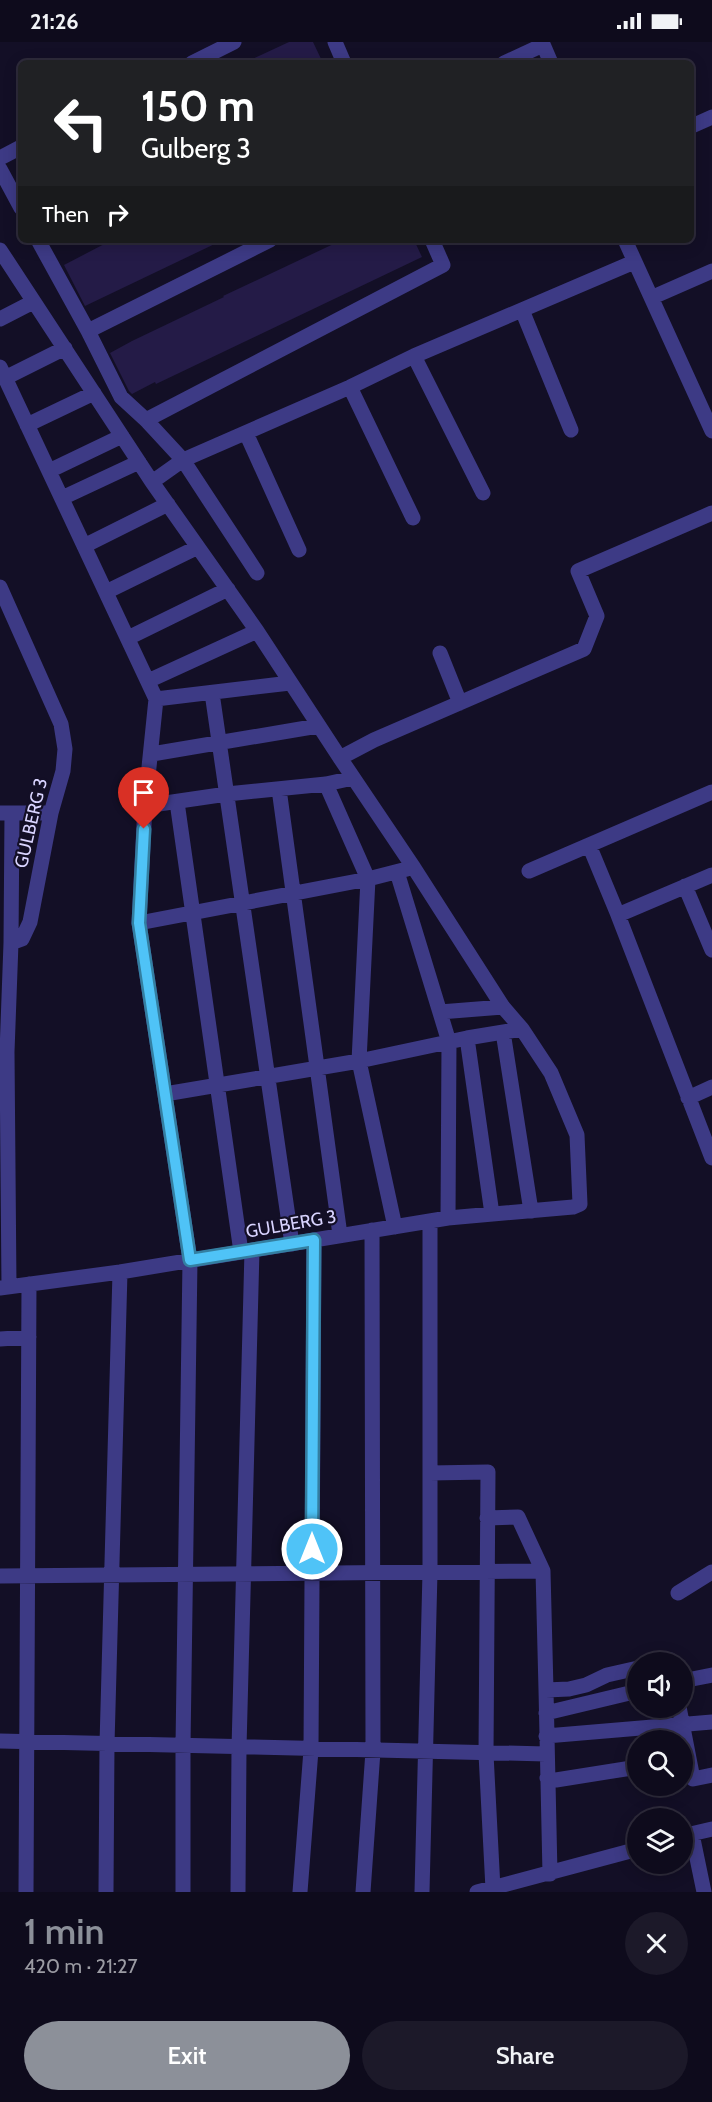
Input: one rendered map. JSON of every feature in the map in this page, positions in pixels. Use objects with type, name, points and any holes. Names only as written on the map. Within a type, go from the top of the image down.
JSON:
[{"type":"street","points":[[198,60],[234,42]]},
{"type":"street","points":[[335,42],[343,60]]},
{"type":"street","points":[[510,60],[543,44],[550,60]]},
{"type":"street","points":[[694,125],[712,117]]},
{"type":"street","points":[[0,158],[18,149]]},
{"type":"street","points":[[0,169],[18,202]]},
{"type":"street","points":[[44,243],[121,398],[146,420],[183,460],[257,573]]},
{"type":"street","points":[[88,331],[264,243]]},
{"type":"street","points":[[146,420],[442,265],[433,243]]},
{"type":"street","points":[[626,243],[711,426]]},
{"type":"street","points":[[0,250],[152,482],[257,632],[414,868],[503,1007],[522,1029]]},
{"type":"street","points":[[152,482],[183,460],[350,387],[414,356],[634,262]]},
{"type":"street","points":[[652,297],[712,271]]},
{"type":"street","points":[[0,319],[33,302]]},
{"type":"street","points":[[522,310],[571,430]]},
{"type":"street","points":[[65,348],[3,373],[156,699],[145,806],[139,923],[190,1260],[183,1892]]},
{"type":"street","points":[[414,356],[483,493]]},
{"type":"street","points":[[350,387],[413,518]]},
{"type":"street","points":[[27,425],[94,393]]},
{"type":"street","points":[[246,433],[299,550]]},
{"type":"street","points":[[49,471],[122,436]]},
{"type":"street","points":[[62,498],[139,462]]},
{"type":"street","points":[[84,546],[168,504]]},
{"type":"street","points":[[340,758],[374,740],[584,649],[597,616],[578,571],[712,513]]},
{"type":"street","points":[[106,592],[198,547]]},
{"type":"street","name":"GULBERG 3","points":[[0,587],[62,732],[65,750],[63,771],[51,813],[30,922],[22,939],[11,943],[4,1287],[120,1272],[448,1218],[573,1207],[580,1204],[577,1135],[551,1073],[522,1029]]},
{"type":"street","points":[[128,638],[228,590]]},
{"type":"street","points":[[148,681],[257,632]]},
{"type":"street","points":[[440,653],[460,702]]},
{"type":"street","points":[[156,699],[290,683]]},
{"type":"street","points":[[212,693],[292,1244]]},
{"type":"street","points":[[152,754],[318,726]]},
{"type":"street","points":[[145,806],[227,794],[326,784],[353,778]]},
{"type":"street","points":[[326,784],[368,879],[359,1061],[395,1227]]},
{"type":"street","points":[[279,789],[340,1236]]},
{"type":"street","points":[[529,871],[712,792]]},
{"type":"street","points":[[177,802],[217,1085],[246,1251],[238,1892]]},
{"type":"street","points":[[11,943],[6,813],[51,813]]},
{"type":"street","points":[[589,845],[712,1158]]},
{"type":"street","points":[[139,923],[294,894],[414,868]]},
{"type":"street","points":[[397,872],[449,1042],[448,1218]]},
{"type":"street","points":[[618,915],[712,875]]},
{"type":"street","points":[[685,886],[712,950]]},
{"type":"street","points":[[440,1012],[503,1007]]},
{"type":"street","points":[[165,1094],[359,1061],[522,1029]]},
{"type":"street","points":[[503,1032],[531,1211]]},
{"type":"street","points":[[467,1038],[492,1214]]},
{"type":"street","points":[[688,1098],[712,1087]]},
{"type":"street","points":[[422,1892],[430,1572],[430,1221]]},
{"type":"street","points":[[363,1892],[373,1751],[372,1230]]},
{"type":"street","points":[[300,1892],[310,1750],[314,1240]]},
{"type":"street","points":[[106,1892],[107,1744],[120,1272]]},
{"type":"street","points":[[26,1892],[29,1284]]},
{"type":"street","points":[[0,1339],[29,1337]]},
{"type":"street","points":[[430,1473],[488,1472],[486,1754],[493,1889]]},
{"type":"street","points":[[487,1518],[518,1517],[543,1571],[550,1874]]},
{"type":"street","points":[[0,1576],[543,1571]]},
{"type":"street","points":[[678,1593],[712,1572]]},
{"type":"street","points":[[546,1690],[578,1687],[607,1675],[627,1670]]},
{"type":"street","points":[[693,1679],[712,1675]]},
{"type":"street","points":[[546,1713],[627,1694]]},
{"type":"street","points":[[681,1718],[682,1730]]},
{"type":"street","points":[[546,1736],[712,1722]]},
{"type":"street","points":[[0,1741],[546,1754]]},
{"type":"street","points":[[547,1778],[556,1780],[627,1769]]},
{"type":"street","points":[[693,1779],[712,1775]]},
{"type":"street","points":[[693,1834],[712,1829]]},
{"type":"street","points":[[477,1892],[627,1852]]},
{"type":"street","points":[[693,1855],[704,1892]]},
{"type":"building","points":[[289,42],[313,42],[322,60],[250,60]]},
{"type":"building","points":[[106,243],[217,243],[85,306],[64,265]]},
{"type":"building","points":[[336,243],[415,243],[422,257],[132,394],[110,353]]},
{"type":"route","points":[[144,829],[139,923],[190,1260],[314,1240],[312,1549]]}]
